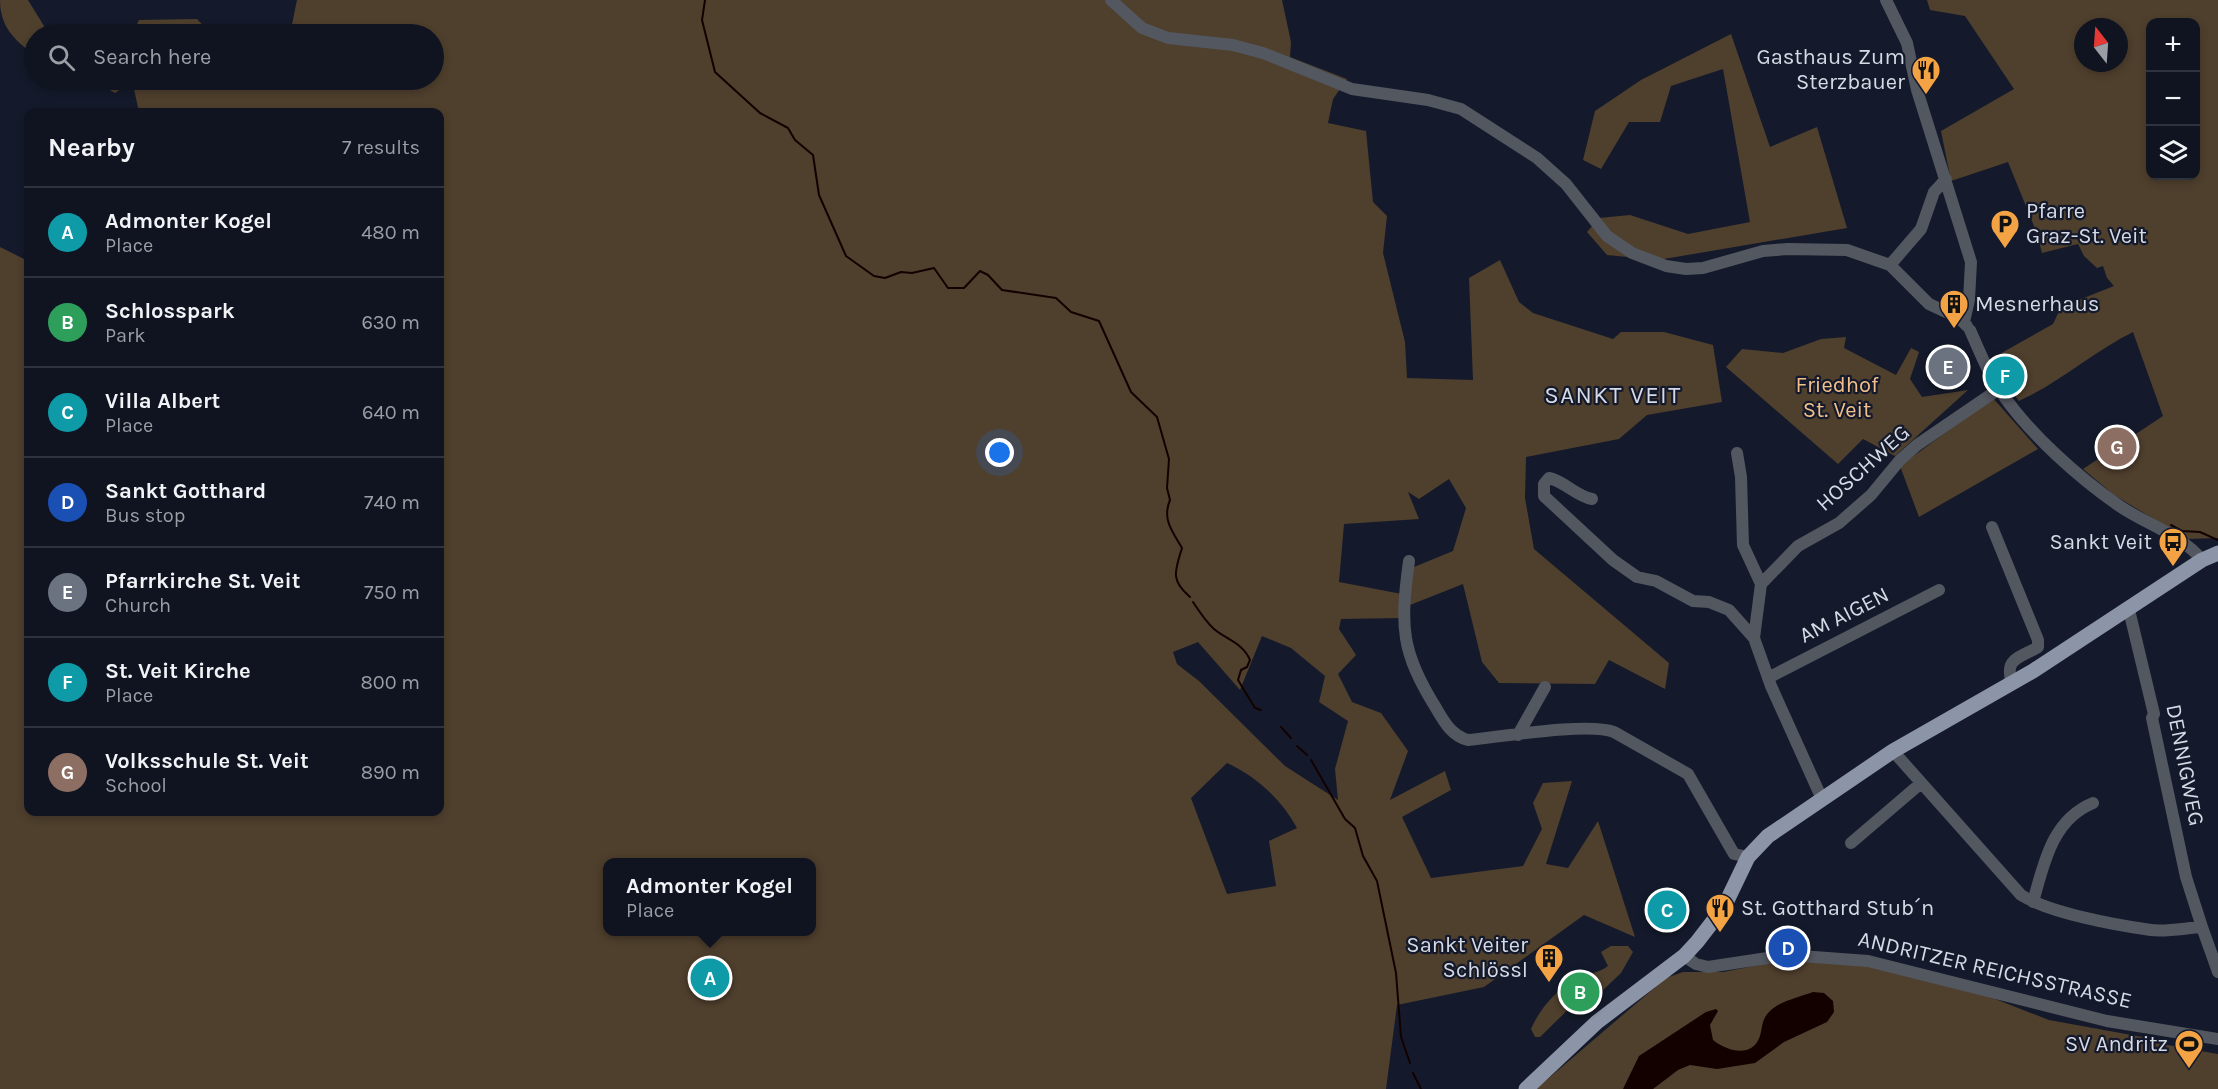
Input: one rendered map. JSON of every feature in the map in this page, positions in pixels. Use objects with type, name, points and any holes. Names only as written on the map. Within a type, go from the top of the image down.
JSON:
[{"type":"main road","points":[[1526,1089],[1597,1022],[1684,956],[1724,906],[1748,857],[1768,836],[1893,751],[2012,684],[2129,610],[2202,560],[2218,553]]},
{"type":"street","points":[[1111,0],[1142,28],[1168,38],[1233,45],[1263,53],[1352,89],[1428,100],[1461,109],[1537,158],[1566,184],[1607,236],[1632,253],[1666,266],[1703,268],[1763,251],[1847,250],[1890,265],[1929,304],[1967,326]]},
{"type":"street","points":[[1886,0],[1907,43],[1917,90],[1971,262],[1967,326],[1999,389],[2039,435],[2078,473],[2120,506],[2190,548],[2202,560]]},
{"type":"street","points":[[1890,265],[1921,229],[1934,192],[1946,179]]},
{"type":"street","name":"HOSCHWEG","points":[[1761,584],[1798,546],[1839,523],[1871,495],[1899,460],[1917,445],[1999,389]]},
{"type":"street","points":[[1737,453],[1741,477],[1743,545],[1761,584],[1754,638]]},
{"type":"street","points":[[1592,499],[1575,493],[1554,479],[1549,478],[1544,484],[1544,496],[1613,560],[1637,577],[1656,581],[1693,601],[1710,602],[1729,610],[1754,638],[1768,678],[1822,798]]},
{"type":"street","points":[[1992,527],[2038,640],[2038,647],[2010,663],[2008,670],[2012,684]]},
{"type":"street","points":[[1409,561],[1405,590],[1407,651],[1414,673],[1438,713],[1459,738],[1468,740],[1571,730],[1607,729],[1688,774],[1734,854],[1748,857]]},
{"type":"street","name":"AM AIGEN","points":[[1768,678],[1939,590]]},
{"type":"street","name":"DENNIGWEG","points":[[2129,610],[2154,714],[2152,718],[2186,877],[2218,972]]},
{"type":"street","points":[[1518,735],[1545,687]]},
{"type":"street","points":[[1893,751],[2021,895],[2033,902],[2152,930],[2202,927]]},
{"type":"street","points":[[1851,843],[1920,784]]},
{"type":"street","points":[[2033,902],[2049,846],[2062,826],[2079,809],[2093,803]]},
{"type":"street","name":"ANDRITZER REICHSSTRASSE","points":[[1684,956],[1708,968],[1787,955],[1868,961],[2108,1021],[2218,1039]]},
{"type":"green space","points":[[0,0],[28,0],[43,24],[24,24],[24,46],[9,31]]},
{"type":"green space","points":[[297,0],[1282,0],[1291,42],[1290,57],[1347,79],[1333,99],[1328,123],[1366,131],[1373,202],[1387,216],[1383,253],[1405,342],[1407,378],[1473,380],[1469,278],[1500,260],[1519,302],[1533,313],[1613,339],[1621,332],[1664,332],[1713,345],[1722,402],[1647,415],[1619,439],[1526,457],[1525,498],[1534,549],[1669,663],[1665,689],[1609,660],[1595,684],[1499,683],[1482,662],[1463,584],[1410,605],[1410,578],[1414,567],[1453,551],[1466,508],[1449,479],[1419,499],[1408,492],[1419,519],[1344,524],[1339,582],[1402,594],[1402,618],[1341,619],[1339,629],[1356,655],[1338,674],[1352,702],[1381,713],[1408,751],[1390,800],[1445,771],[1451,790],[1402,817],[1431,878],[1523,866],[1542,829],[1533,803],[1543,783],[1572,781],[1546,864],[1568,868],[1598,821],[1635,937],[1584,915],[1484,987],[1397,1005],[1386,1089],[0,1089],[0,247],[24,259],[24,816],[444,816],[444,108],[138,108],[134,90],[444,90],[444,24],[292,24]],"holes":[[[1262,636],[1291,648],[1325,676],[1319,702],[1348,721],[1335,769],[1338,800],[1285,766],[1199,681],[1177,664],[1173,652],[1198,642],[1240,690]],[[1227,763],[1258,782],[1276,798],[1297,828],[1269,841],[1276,886],[1227,894],[1191,798]]]},
{"type":"green space","points":[[1927,0],[2218,0],[2218,538],[2187,539],[2114,495],[2083,469],[2163,416],[2133,332],[2019,401],[1992,362],[1998,355],[2053,324],[2061,307],[2114,286],[2107,278],[2103,266],[2097,268],[2084,256],[2078,244],[2042,253],[2036,231],[2008,162],[1951,181],[1941,131],[2014,89],[1965,16],[1930,10]]},
{"type":"green space","points":[[197,19],[202,24],[137,24],[139,20]]},
{"type":"green space","points":[[1731,34],[1770,147],[1817,127],[1847,228],[1658,260],[1607,255],[1587,232],[1599,218],[1630,215],[1688,234],[1750,222],[1723,69],[1671,86],[1660,122],[1629,122],[1601,169],[1583,160],[1595,111],[1641,80]]},
{"type":"green space","name":"Friedhof St. Veit","points":[[1846,337],[1844,348],[1896,375],[1911,348],[1919,352],[1910,379],[1922,397],[1968,390],[1895,456],[1863,439],[1838,464],[1726,367],[1742,349],[1783,353],[1821,339]]},
{"type":"green space","name":"Friedhof St. Veit","points":[[1993,398],[2038,449],[1919,517],[1900,466]]},
{"type":"green space","points":[[1611,946],[1628,946],[1633,952],[1621,973],[1602,991],[1583,995],[1540,1037],[1535,1037],[1531,1029],[1548,1002],[1574,980],[1608,966],[1601,952]]},
{"type":"green space","points":[[1791,959],[1870,966],[1985,995],[2049,1020],[2159,1040],[2162,1044],[2218,1054],[2218,1089],[1536,1089],[1666,978],[1683,972],[1723,972]]},
{"type":"shaded area","points":[[1813,992],[1824,993],[1833,1001],[1834,1012],[1827,1022],[1784,1042],[1755,1063],[1717,1069],[1690,1065],[1678,1070],[1653,1089],[1623,1089],[1639,1056],[1706,1012],[1716,1009],[1718,1011],[1710,1025],[1713,1040],[1732,1050],[1745,1050],[1756,1043],[1764,1020],[1770,1011],[1785,1002]]},
{"type":"waterway","points":[[705,0],[702,20],[715,72],[760,113],[788,128],[795,140],[813,155],[819,195],[846,256],[874,276],[885,278],[901,272],[912,273],[934,268],[948,288],[964,288],[980,271],[988,275],[1002,290],[1056,298],[1071,312],[1099,321],[1131,392],[1157,417],[1169,459],[1168,519],[1182,548],[1176,575],[1179,585],[1190,597]]},
{"type":"waterway","points":[[2171,525],[2182,531],[2200,532],[2218,540]]},
{"type":"waterway","points":[[1193,602],[1211,626],[1247,654],[1250,660],[1247,667],[1241,670],[1238,680],[1255,708],[1261,710]]},
{"type":"waterway","points":[[1281,727],[1291,738]]},
{"type":"waterway","points":[[1297,746],[1307,755]]},
{"type":"waterway","points":[[1311,760],[1345,819],[1355,828],[1363,856],[1377,881],[1396,973],[1401,1037],[1410,1063]]},
{"type":"waterway","points":[[1413,1073],[1421,1089]]},
{"type":"place","name":"Gasthaus Zum Sterzbauer","points":[[1926,96]]},
{"type":"place","name":"Pfarre Graz-St. Veit","points":[[2005,250]]},
{"type":"place","name":"Mesnerhaus","points":[[1954,330]]},
{"type":"place","name":"Pfarrkirche St. Veit","points":[[1948,367]]},
{"type":"place","name":"St. Veit Kirche","points":[[2005,376]]},
{"type":"place","name":"Volksschule St. Veit","points":[[2117,447]]},
{"type":"place","name":"Sankt Veit","points":[[2173,568]]},
{"type":"place","name":"Villa Albert","points":[[1667,910]]},
{"type":"place","name":"St. Gotthard Stub´n","points":[[1720,934]]},
{"type":"place","name":"Sankt Gotthard","points":[[1788,948]]},
{"type":"place","name":"Admonter Kogel","points":[[710,978]]},
{"type":"place","name":"Sankt Veiter Schlössl","points":[[1549,984]]},
{"type":"place","name":"Schlosspark","points":[[1580,992]]},
{"type":"place","name":"SV Andritz","points":[[2189,1070]]},
{"type":"district","name":"SANKT VEIT","points":[[1613,395]]}]
